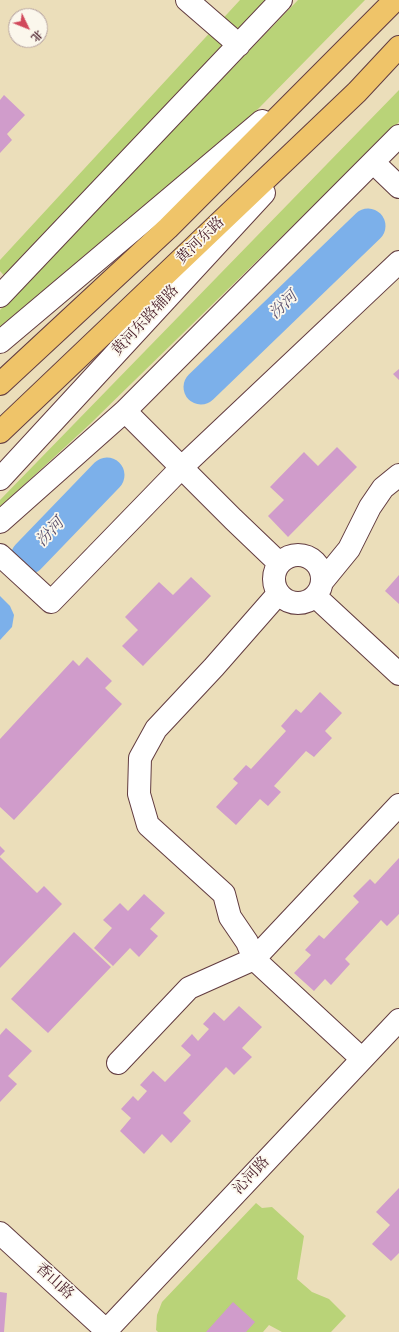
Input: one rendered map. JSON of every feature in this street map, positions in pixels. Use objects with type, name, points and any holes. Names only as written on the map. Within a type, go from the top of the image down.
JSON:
[{"type":"main road","points":[[0,384],[168,228],[395,0]]},
{"type":"main road","name":"黄河东路","points":[[0,432],[357,92],[399,47]]},
{"type":"street","points":[[187,0],[239,45]]},
{"type":"street","points":[[0,296],[281,0]]},
{"type":"street","points":[[0,342],[334,62]]},
{"type":"street","name":"黄河东路辅路","points":[[0,479],[357,92]]},
{"type":"street","points":[[0,522],[125,412],[374,163],[399,136]]},
{"type":"street","points":[[374,163],[399,188]]},
{"type":"street","points":[[0,555],[51,602],[182,467],[399,262]]},
{"type":"street","points":[[125,412],[279,563]]},
{"type":"street","points":[[319,589],[322,574],[320,567],[308,556],[301,554],[285,558],[279,563],[275,570],[273,578],[274,586],[278,594],[284,600],[292,603],[308,601],[319,589],[349,549],[370,506],[383,488],[399,475]]},
{"type":"street","points":[[319,589],[399,674]]},
{"type":"street","points":[[278,594],[214,667],[156,729],[140,758],[138,794],[148,825],[224,894],[230,917],[247,942],[254,959],[362,1059]]},
{"type":"street","points":[[118,1062],[190,988],[254,959],[399,805]]},
{"type":"street","name":"沁河路","points":[[107,1331],[399,1020]]},
{"type":"street","name":"香山路","points":[[0,1233],[107,1331]]},
{"type":"green space","points":[[240,0],[274,0],[8,280],[0,271],[0,260]]},
{"type":"green space","points":[[298,0],[365,0],[260,107],[158,203],[0,337],[0,310]]},
{"type":"green space","points":[[399,90],[399,122],[90,424],[0,507],[0,500]]},
{"type":"green space","points":[[256,1203],[262,1208],[272,1207],[304,1236],[297,1279],[312,1292],[329,1299],[346,1316],[331,1332],[282,1332],[269,1325],[263,1332],[158,1332],[156,1330],[157,1315],[162,1302]]},
{"type":"water","points":[[0,596],[10,606],[14,615],[12,627],[0,640]]},
{"type":"building","points":[[4,95],[25,115],[7,134],[12,140],[0,153],[0,100]]},
{"type":"building","points":[[399,369],[399,380],[393,374]]},
{"type":"building","points":[[337,447],[357,467],[288,537],[268,516],[284,500],[270,487],[304,452],[318,466]]},
{"type":"building","points":[[399,575],[399,604],[385,591]]},
{"type":"building","points":[[191,577],[211,596],[143,666],[122,646],[138,630],[125,617],[159,582],[173,595]]},
{"type":"building","points":[[87,657],[112,681],[105,688],[122,704],[14,820],[0,807],[0,739],[73,660],[79,666]]},
{"type":"building","points":[[320,692],[342,713],[325,731],[332,738],[314,757],[306,751],[274,786],[281,792],[268,806],[260,799],[236,825],[216,807],[238,783],[233,779],[246,765],[251,769],[286,731],[281,726],[296,709],[301,713]]},
{"type":"building","points":[[0,846],[5,851],[0,856]]},
{"type":"building","points":[[0,857],[37,893],[44,886],[62,904],[0,968]]},
{"type":"building","points":[[399,858],[399,914],[387,926],[381,920],[345,959],[350,964],[331,985],[325,979],[314,991],[294,973],[311,955],[305,950],[319,935],[324,939],[359,902],[353,896],[370,879],[375,884]]},
{"type":"building","points":[[144,894],[165,913],[150,929],[158,936],[139,957],[130,948],[113,966],[94,948],[112,928],[103,920],[120,903],[128,911]]},
{"type":"building","points":[[74,932],[111,967],[48,1033],[11,999]]},
{"type":"building","points":[[239,1006],[262,1027],[242,1048],[252,1057],[234,1075],[226,1067],[183,1113],[191,1121],[171,1143],[162,1134],[144,1154],[120,1131],[131,1118],[121,1109],[133,1096],[138,1101],[147,1091],[140,1085],[153,1071],[165,1082],[191,1055],[181,1046],[192,1034],[198,1041],[209,1029],[203,1024],[214,1012],[224,1021]]},
{"type":"building","points":[[6,1028],[32,1051],[8,1076],[17,1084],[0,1102],[0,1035]]},
{"type":"building","points":[[399,1188],[399,1253],[391,1261],[372,1244],[390,1225],[376,1212]]},
{"type":"building","points":[[0,1292],[7,1293],[4,1332],[0,1332]]},
{"type":"building","points":[[233,1302],[255,1322],[246,1332],[206,1332]]},
{"type":"waterway","name":"汾河","points":[[201,387],[368,226]]},
{"type":"waterway","name":"汾河","points":[[28,557],[107,475]]}]
